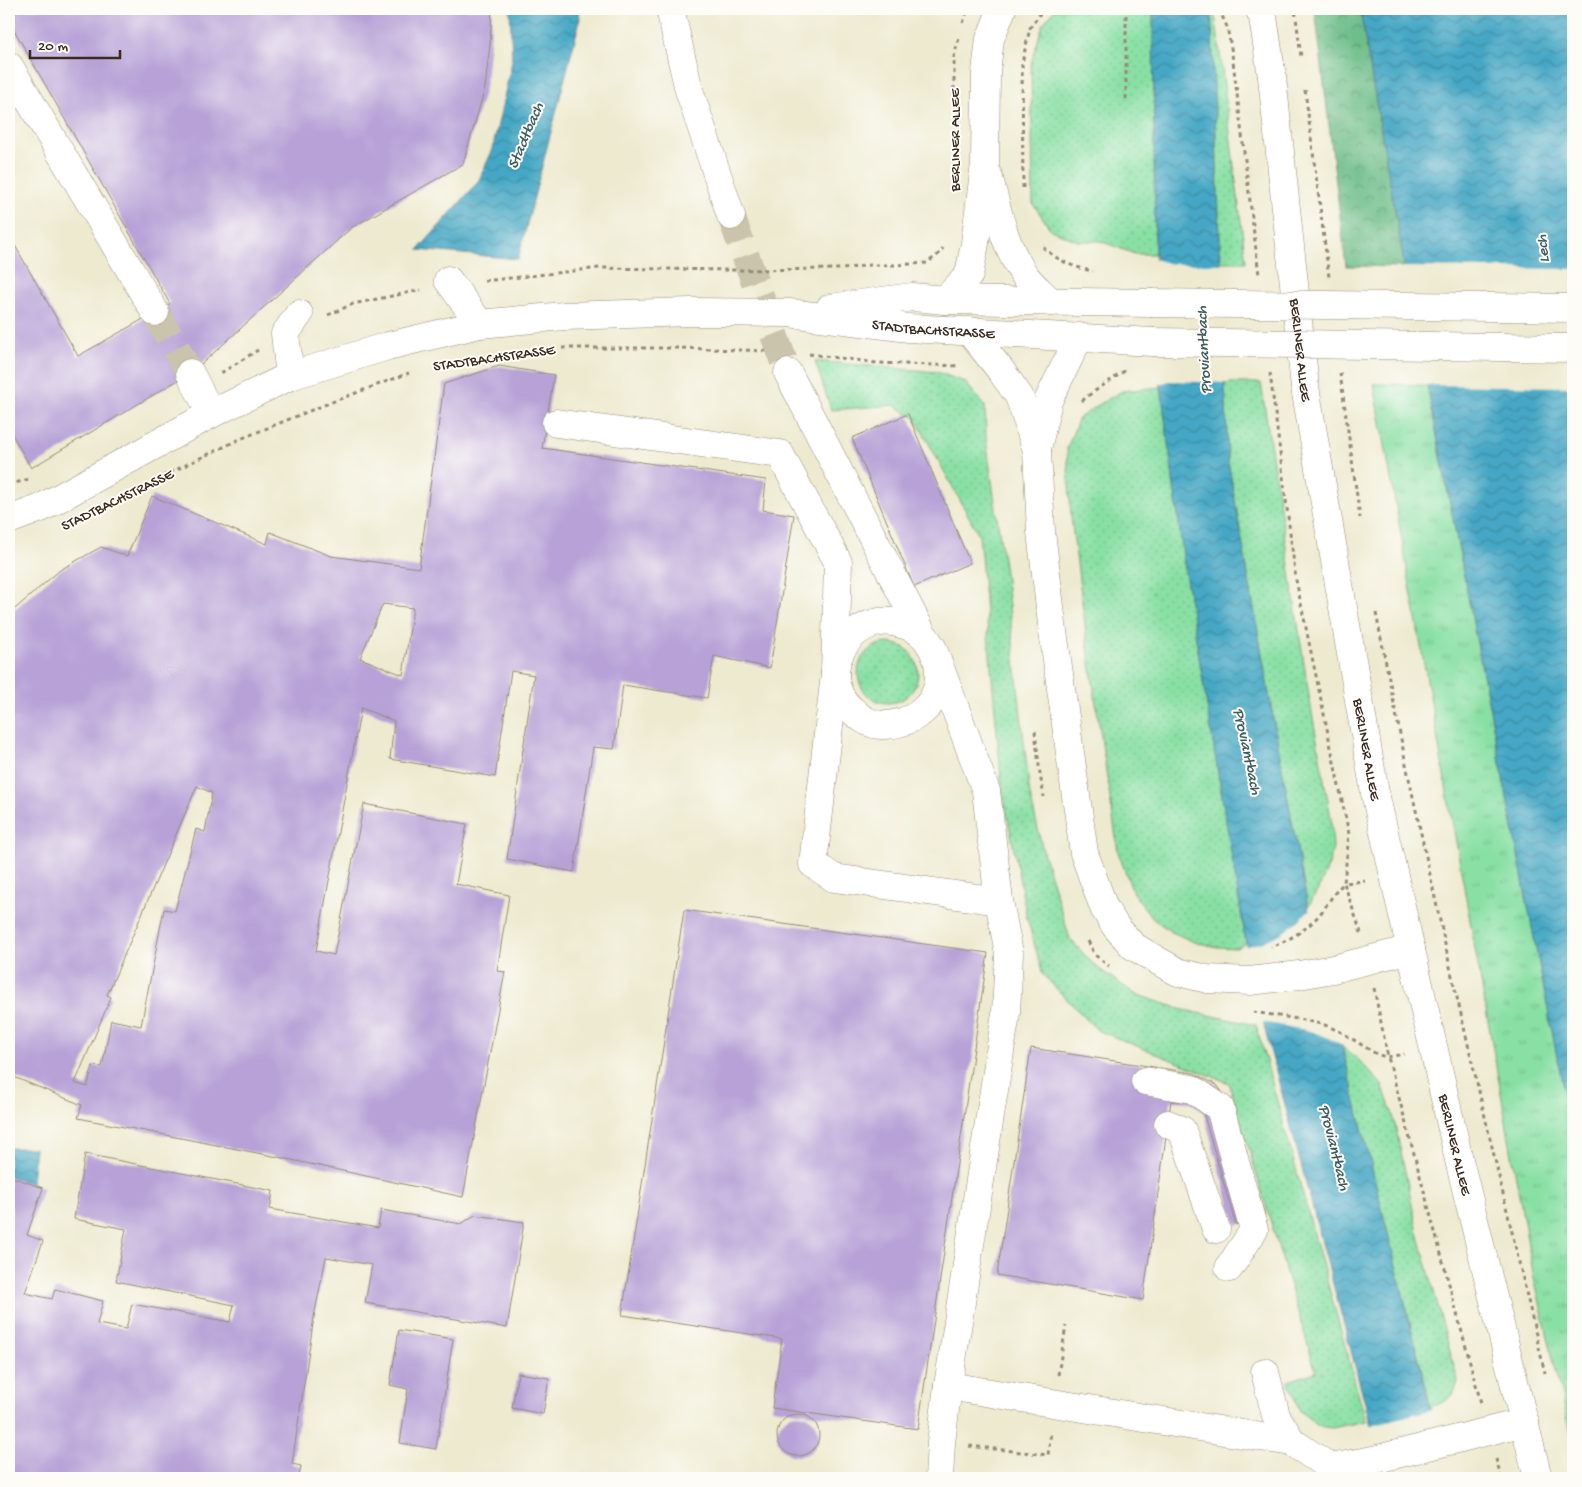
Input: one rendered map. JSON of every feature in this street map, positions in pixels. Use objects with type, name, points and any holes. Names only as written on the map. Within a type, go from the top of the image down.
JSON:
[{"type":"main road","points":[[670,9],[689,90],[731,216]]},
{"type":"main road","points":[[945,300],[969,275],[985,164],[986,72],[990,39],[1002,9]]},
{"type":"main road","name":"BERLINER ALLEE","points":[[1260,9],[1263,17],[1272,77],[1305,387],[1375,793],[1460,1164],[1538,1478]]},
{"type":"main road","points":[[9,66],[155,312]]},
{"type":"main road","points":[[985,164],[1007,245],[1027,278],[1051,302]]},
{"type":"main road","points":[[448,280],[480,324]]},
{"type":"main road","name":"STADTBACHSTRASSE","points":[[789,313],[912,298],[1051,302],[1573,308]]},
{"type":"main road","name":"STADTBACHSTRASSE","points":[[9,520],[41,508],[211,414],[290,376],[388,346],[480,324],[564,316],[691,312],[789,313],[909,328],[1152,342],[1573,348]]},
{"type":"main road","points":[[290,376],[285,334],[298,314]]},
{"type":"main road","points":[[969,332],[1019,396],[1037,450]]},
{"type":"main road","points":[[1079,337],[1048,401],[1037,450],[1041,532],[1084,853],[1104,908],[1116,927],[1133,946],[1178,972],[1207,979],[1250,981],[1333,969],[1411,949]]},
{"type":"main road","points":[[190,373],[211,414]]},
{"type":"main road","points":[[788,373],[924,635],[933,648],[986,791],[1000,901],[1010,953],[1006,1013],[948,1386],[939,1478]]},
{"type":"main road","points":[[556,423],[780,454],[838,562],[835,674],[838,692],[847,707],[861,718],[878,725],[895,725],[910,720],[924,710],[934,697],[939,681],[939,665]]},
{"type":"main road","points":[[924,635],[909,626],[894,621],[877,622],[860,628],[847,640],[838,656],[813,864],[834,878],[1000,901]]},
{"type":"main road","points":[[1145,1081],[1192,1089],[1220,1108],[1254,1230],[1229,1268]]},
{"type":"main road","points":[[1168,1124],[1182,1130],[1216,1229]]},
{"type":"main road","points":[[1265,1372],[1276,1416],[1292,1442],[1331,1473],[1373,1460],[1525,1422]]},
{"type":"main road","points":[[948,1386],[1292,1442]]},
{"type":"path","name":"BERLINER ALLEE","points":[[954,115],[954,57],[968,9]]},
{"type":"path","points":[[1024,189],[1022,63],[1030,28],[1042,9]]},
{"type":"path","points":[[1126,9],[1126,99]]},
{"type":"path","points":[[1219,9],[1227,27],[1232,53]]},
{"type":"path","points":[[1295,9],[1302,66]]},
{"type":"path","points":[[1305,86],[1330,281]]},
{"type":"path","points":[[895,265],[927,263],[940,253],[947,242]]},
{"type":"path","points":[[1038,242],[1050,253],[1078,269]]},
{"type":"path","name":"STADTBACHSTRASSE","points":[[560,348],[682,348],[770,351]]},
{"type":"path","points":[[809,354],[877,363],[956,366]]},
{"type":"path","points":[[1078,406],[1088,395],[1131,367]]},
{"type":"path","points":[[1339,368],[1361,525]]},
{"type":"path","name":"STADTBACHSTRASSE","points":[[162,477],[240,439],[324,405],[414,372]]},
{"type":"path","points":[[1376,613],[1407,769],[1452,976],[1545,1375]]},
{"type":"path","points":[[1268,949],[1299,933],[1318,916],[1336,890],[1344,883],[1349,834]]},
{"type":"path","points":[[1258,1013],[1318,1023],[1342,1032],[1378,1056],[1388,1057],[1501,1478]]},
{"type":"path","points":[[941,1443],[1048,1455],[1066,1326]]},
{"type":"green space","points":[[1055,9],[1153,9],[1155,254],[1135,254],[1100,241],[1078,241],[1051,230],[1033,204],[1031,63],[1043,24]]},
{"type":"green space","points":[[1211,9],[1216,21],[1246,262],[1221,262]]},
{"type":"green space","points":[[1315,9],[1360,9],[1405,267],[1346,266]]},
{"type":"green space","points":[[815,361],[937,372],[965,382],[985,406],[986,439],[1006,580],[1030,795],[1044,855],[1070,939],[1095,966],[1135,994],[1184,1010],[1256,1025],[1366,1421],[1332,1428],[1318,1426],[1300,1411],[1288,1381],[1316,1372],[1229,1083],[1097,1030],[1043,975],[1027,918],[1002,788],[979,535],[915,418],[894,405],[831,410]]},
{"type":"green space","points":[[1225,383],[1261,383],[1309,696],[1331,818],[1333,847],[1329,865],[1308,907],[1228,461]]},
{"type":"green space","points":[[1374,384],[1427,385],[1573,1136],[1573,1442],[1534,1278]]},
{"type":"green space","points":[[1161,387],[1186,578],[1246,943],[1237,948],[1217,947],[1194,942],[1172,932],[1153,919],[1133,893],[1118,852],[1089,656],[1071,517],[1067,448],[1079,418],[1100,404],[1122,391]]},
{"type":"green space","points":[[882,643],[894,643],[905,648],[913,656],[918,667],[916,685],[905,698],[894,703],[882,703],[871,698],[863,690],[858,679],[858,667],[863,656],[871,648]]},
{"type":"green space","points":[[1342,1047],[1355,1056],[1382,1085],[1393,1115],[1418,1232],[1458,1381],[1452,1396],[1442,1403],[1431,1407]]},
{"type":"water","name":"Stadtbach","points":[[510,9],[579,9],[580,20],[518,259],[418,250],[478,182],[492,151],[512,61]]},
{"type":"water","name":"Proviantbach","points":[[1153,9],[1211,9],[1228,461],[1308,907],[1428,1397],[1450,1478],[1385,1478],[1266,1034],[1246,943],[1186,578],[1160,380],[1155,254]]},
{"type":"water","name":"Lech","points":[[1360,9],[1573,9],[1573,1136],[1406,275]]},
{"type":"water","points":[[9,1148],[35,1148],[32,1184],[9,1176]]},
{"type":"pier","points":[[1154,259],[1171,264],[1224,264],[1228,383],[1170,381],[1158,384]]},
{"type":"pier","points":[[1402,267],[1573,269],[1573,387],[1424,385]]},
{"type":"pier","points":[[1311,908],[1345,1046],[1306,1030],[1261,1022],[1244,947],[1263,942],[1281,934]]},
{"type":"pier","points":[[1434,1409],[1452,1477],[1382,1478],[1368,1426]]},
{"type":"building","points":[[9,9],[492,9],[485,88],[463,164],[351,228],[190,373],[31,468],[9,429],[9,235],[78,356],[170,304],[9,21]]},
{"type":"building","points":[[499,366],[554,375],[542,448],[766,480],[763,510],[794,515],[770,668],[714,656],[707,698],[623,685],[614,749],[593,747],[574,872],[507,859],[534,675],[511,671],[495,777],[390,759],[394,721],[361,708],[316,951],[334,955],[364,804],[467,824],[456,884],[509,895],[497,971],[505,972],[463,1197],[278,1157],[78,1118],[82,1105],[9,1075],[9,614],[60,570],[101,547],[127,556],[152,496],[267,544],[270,532],[331,556],[419,568],[444,384]],"holes":[[[383,604],[413,608],[403,675],[360,658]],[[197,786],[212,793],[205,832],[196,829],[175,911],[164,909],[141,1026],[111,1020],[102,1067],[93,1066],[87,1087],[75,1083],[111,997],[107,995]]]},
{"type":"building","points":[[908,414],[970,563],[914,587],[852,438]]},
{"type":"building","points":[[684,910],[988,953],[918,1429],[772,1408],[782,1339],[622,1315]]},
{"type":"building","points":[[1031,1048],[1193,1073],[1217,1085],[1229,1102],[1265,1215],[1236,1225],[1203,1112],[1191,1102],[1171,1101],[1143,1300],[997,1275]]},
{"type":"building","points":[[85,1154],[273,1191],[270,1209],[378,1228],[381,1210],[461,1224],[475,1215],[524,1222],[507,1328],[365,1303],[372,1265],[326,1257],[314,1317],[292,1464],[301,1466],[299,1478],[9,1478],[9,1300],[12,1289],[9,1288],[9,1176],[43,1188],[27,1235],[43,1241],[25,1293],[52,1299],[55,1289],[103,1301],[97,1324],[126,1329],[132,1304],[230,1322],[234,1305],[116,1281],[126,1229],[74,1219]]},
{"type":"building","points":[[399,1330],[453,1339],[436,1449],[400,1443],[408,1389],[390,1385]]},
{"type":"building","points":[[518,1373],[549,1378],[543,1414],[512,1408]]},
{"type":"building","points":[[798,1414],[813,1420],[819,1435],[813,1450],[798,1456],[783,1450],[777,1435],[783,1420]]},
{"type":"tunnel","points":[[731,216],[788,373]]},
{"type":"tunnel","points":[[155,312],[190,373]]}]
